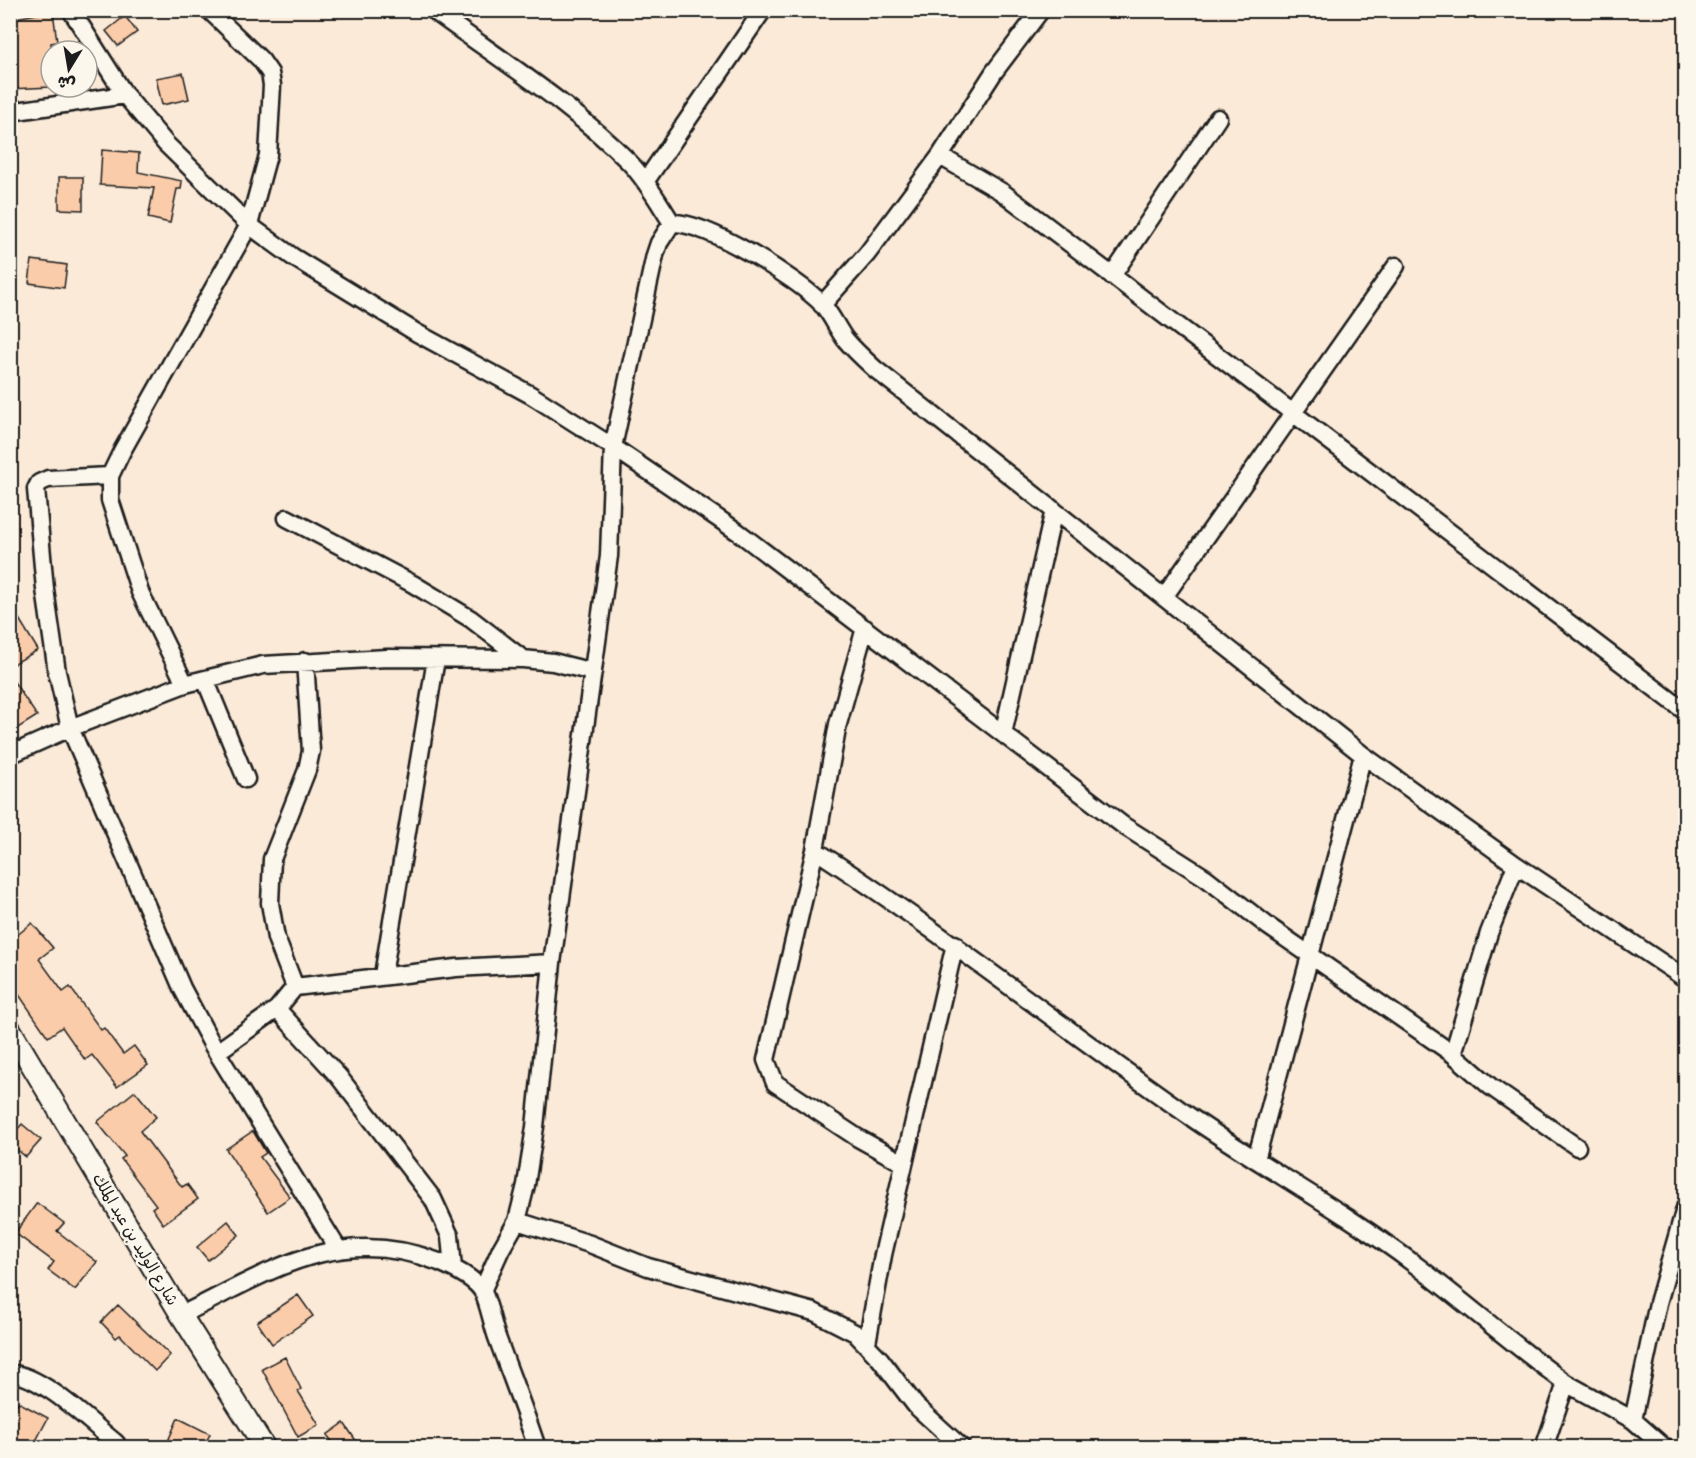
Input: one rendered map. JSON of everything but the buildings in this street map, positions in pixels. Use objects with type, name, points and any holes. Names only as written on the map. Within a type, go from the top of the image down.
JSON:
[{"type":"street","points":[[71,10],[125,95],[166,144],[249,225],[353,295],[531,395],[613,447],[738,532],[1141,838],[1197,872],[1269,926],[1454,1054],[1491,1087],[1576,1147]]},
{"type":"street","points":[[185,684],[152,620],[125,551],[110,500],[110,476],[249,225],[269,148],[272,79],[261,60],[209,10]]},
{"type":"street","points":[[433,10],[562,105],[631,164],[672,224]]},
{"type":"street","points":[[645,182],[763,10]]},
{"type":"street","points":[[822,304],[867,254],[940,156],[994,72],[1041,10]]},
{"type":"street","points":[[10,112],[125,95]]},
{"type":"street","points":[[1112,276],[1218,118]]},
{"type":"street","points":[[940,156],[1002,192],[1293,416],[1560,614],[1686,712]]},
{"type":"street","points":[[672,224],[693,226],[715,235],[798,284],[822,304],[845,338],[874,369],[1364,754],[1516,865],[1686,979]]},
{"type":"street","points":[[482,1291],[517,1221],[526,1185],[535,1127],[552,963],[609,556],[613,447],[655,255],[659,243],[672,224]]},
{"type":"street","points":[[1164,597],[1396,266]]},
{"type":"street","points":[[110,476],[48,479],[39,483],[36,489],[45,590],[59,681],[70,728],[182,988],[217,1052],[338,1249]]},
{"type":"street","points":[[1003,734],[1054,510]]},
{"type":"street","points":[[287,518],[413,584],[471,619],[524,659]]},
{"type":"street","points":[[865,628],[838,724],[814,850],[769,1046],[767,1067],[775,1083],[858,1138],[903,1163]]},
{"type":"street","points":[[14,753],[70,728],[185,684],[263,665],[305,661],[436,658],[524,659],[553,662],[593,672]]},
{"type":"street","points":[[383,975],[436,658]]},
{"type":"street","points":[[295,987],[274,929],[270,903],[272,859],[307,770],[310,751],[305,661]]},
{"type":"street","points":[[205,679],[246,779]]},
{"type":"street","points":[[1256,1160],[1364,754]]},
{"type":"street","points":[[814,850],[955,944],[1121,1067],[1256,1160],[1351,1219],[1395,1250],[1566,1383],[1633,1420],[1665,1448]]},
{"type":"street","points":[[1454,1054],[1489,933],[1516,865]]},
{"type":"street","points":[[867,1343],[903,1163],[955,944]]},
{"type":"street","points":[[217,1052],[277,1009],[295,987],[383,975],[504,964],[552,963]]},
{"type":"street","points":[[277,1009],[339,1077],[433,1200],[450,1236],[453,1268]]},
{"type":"street","name":"شارع الوليد بن عبد الملك","points":[[10,1029],[181,1315],[265,1448]]},
{"type":"street","points":[[1633,1420],[1658,1303],[1686,1205]]},
{"type":"street","points":[[517,1221],[590,1244],[648,1267],[814,1312],[846,1327],[867,1343],[916,1406],[962,1448]]},
{"type":"street","points":[[181,1315],[291,1262],[361,1245],[382,1246],[409,1252],[453,1268],[482,1291],[537,1448]]},
{"type":"street","points":[[10,1374],[24,1376],[39,1384],[116,1443]]},
{"type":"street","points":[[1544,1448],[1566,1383]]}]
